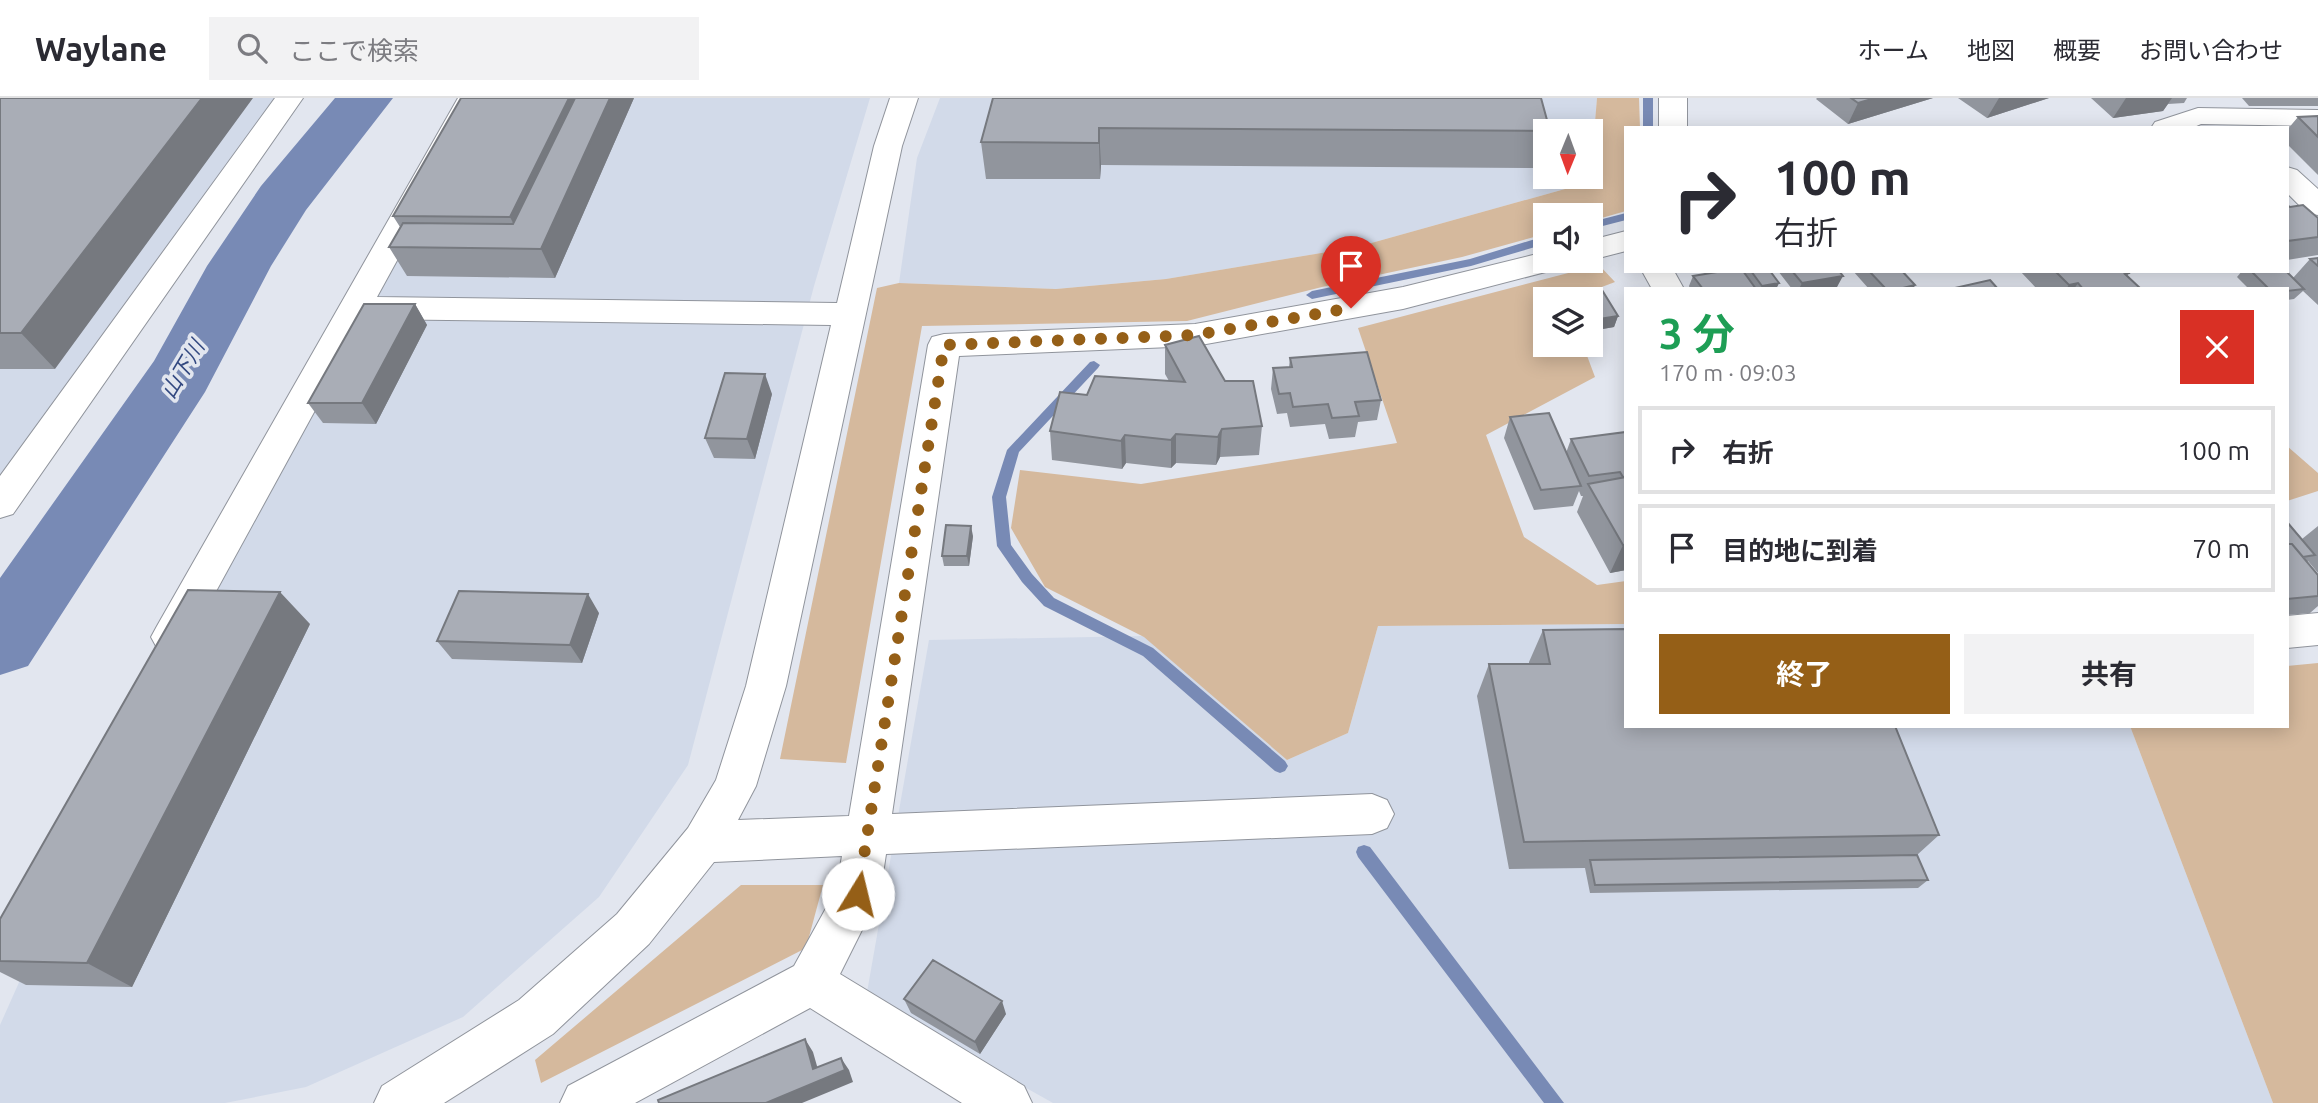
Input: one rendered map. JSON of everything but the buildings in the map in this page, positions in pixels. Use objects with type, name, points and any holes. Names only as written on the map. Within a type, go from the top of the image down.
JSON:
[{"type":"street","points":[[0,504],[289,98]]},
{"type":"street","points":[[153,668],[472,98]]},
{"type":"street","points":[[399,1103],[536,1017],[633,929],[703,842],[735,786],[766,687],[888,146],[904,98]]},
{"type":"street","points":[[1673,98],[1673,126]]},
{"type":"street","points":[[2170,126],[2198,116],[2222,114],[2318,118]]},
{"type":"street","points":[[2289,178],[2318,206]]},
{"type":"street","points":[[1603,247],[1624,242]]},
{"type":"street","points":[[585,1103],[811,982],[858,894],[944,345],[1195,335],[1403,298],[1533,265]]},
{"type":"street","points":[[353,308],[850,314]]},
{"type":"street","points":[[2289,632],[2318,629]]},
{"type":"street","points":[[703,842],[1372,814]]},
{"type":"street","points":[[811,982],[1007,1103]]},
{"type":"shaded area","points":[[0,98],[276,98],[0,485]]},
{"type":"shaded area","points":[[486,98],[870,98],[814,286],[688,765],[599,897],[463,1017],[306,1087],[225,1103],[0,1103],[0,1025],[109,781]]},
{"type":"shaded area","points":[[940,98],[1597,98],[1595,119],[1533,119],[1533,189],[1565,189],[1357,247],[1166,279],[1056,289],[899,283],[917,158]]},
{"type":"shaded area","points":[[1597,98],[1639,98],[1640,126],[1624,126],[1624,212],[1603,218],[1603,203],[1533,203],[1533,237],[1462,257],[1322,287],[1187,321],[922,326],[846,763],[780,759],[877,288],[899,283],[1056,289],[1166,279],[1357,247],[1565,189],[1603,189],[1603,119],[1595,119]]},
{"type":"shaded area","points":[[1603,269],[1615,282],[1602,287],[1533,287],[1533,357],[1588,357],[1595,377],[1486,435],[1524,537],[1597,585],[1624,581],[1624,624],[1378,626],[1348,733],[1287,760],[1144,637],[1045,587],[1011,528],[1020,470],[1141,484],[1397,443],[1358,328],[1568,273],[1603,273]]},
{"type":"shaded area","points":[[2289,448],[2318,473],[2318,491],[2289,500]]},
{"type":"shaded area","points":[[1624,624],[1624,728],[2131,728],[2273,1103],[1053,1103],[866,998],[929,640],[1144,636],[1287,760],[1348,733],[1378,626]]},
{"type":"shaded area","points":[[2318,663],[2318,1103],[2273,1103],[2131,728],[2289,728],[2289,666]]},
{"type":"shaded area","points":[[741,885],[823,885],[806,948],[541,1083],[535,1060]]},
{"type":"waterway","name":"山下川","points":[[0,642],[181,375],[239,266],[283,199],[365,98]]},
{"type":"waterway","points":[[1648,98],[1648,126]]},
{"type":"waterway","points":[[1603,223],[1624,217]]},
{"type":"waterway","points":[[1312,295],[1471,262],[1533,244]]},
{"type":"waterway","points":[[1094,365],[1013,450],[999,497],[1004,546],[1027,578],[1049,602],[1148,652],[1280,766]]},
{"type":"waterway","points":[[1364,852],[1555,1103]]},
{"type":"route","points":[[858,894],[944,345],[1195,335],[1351,308]]}]
